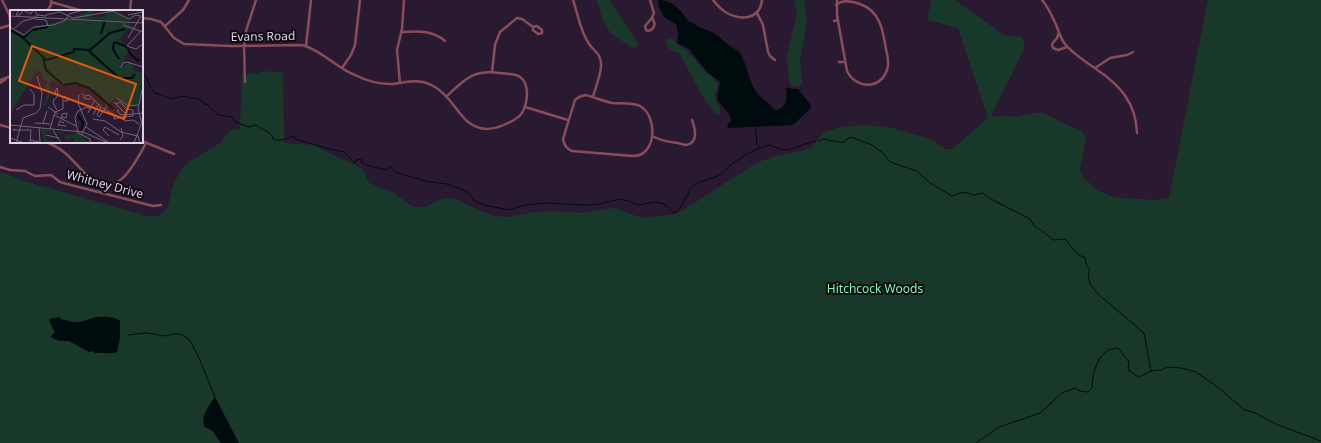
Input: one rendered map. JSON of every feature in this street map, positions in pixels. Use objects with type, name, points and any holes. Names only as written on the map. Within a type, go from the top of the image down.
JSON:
[{"type":"street","points":[[2,0],[10,19]]},
{"type":"street","points":[[130,10],[131,0]]},
{"type":"street","points":[[165,26],[183,10],[189,0]]},
{"type":"street","points":[[245,82],[244,46],[246,26],[256,0]]},
{"type":"street","points":[[306,46],[311,0]]},
{"type":"street","points":[[342,68],[355,46],[360,0]]},
{"type":"street","points":[[400,83],[397,50],[401,32],[404,0]]},
{"type":"street","points":[[573,0],[584,34],[589,45],[599,55],[601,62],[601,70],[593,97]]},
{"type":"street","points":[[650,0],[654,13],[652,18],[645,26],[646,30],[649,31],[655,25],[652,18]]},
{"type":"street","points":[[713,0],[723,11],[732,16],[745,17],[757,13],[762,0]]},
{"type":"street","points":[[836,5],[841,2],[857,2],[866,6],[875,14],[881,23],[888,66],[886,73],[878,82],[871,85],[863,85],[854,81],[847,71],[838,20],[836,5],[837,0]]},
{"type":"street","points":[[1042,0],[1050,12],[1061,38],[1067,47],[1114,83],[1128,99],[1136,116],[1137,133]]},
{"type":"street","points":[[51,1],[80,10]]},
{"type":"street","points":[[757,13],[763,25],[768,52],[775,60]]},
{"type":"street","name":"Evans Road","points":[[143,18],[158,21],[165,26],[174,38],[184,44],[306,46],[356,76],[390,84],[416,81],[426,82],[438,89],[468,122],[483,129],[498,128],[512,122],[520,116],[525,107]]},
{"type":"street","points":[[492,72],[495,45],[500,32],[517,18],[522,19],[533,27]]},
{"type":"street","points":[[834,21],[838,20]]},
{"type":"street","points":[[0,28],[10,24]]},
{"type":"street","points":[[401,32],[428,32],[439,36],[445,41]]},
{"type":"street","points":[[1059,32],[1057,38],[1052,44],[1053,48],[1058,50],[1067,47]]},
{"type":"street","points":[[1095,68],[1110,58],[1127,55],[1133,52]]},
{"type":"street","points":[[839,62],[845,62]]},
{"type":"street","points":[[446,97],[464,81],[478,73],[492,72],[511,74],[522,79],[527,88],[525,107],[568,120]]},
{"type":"street","points":[[0,80],[10,77]]},
{"type":"street","points":[[0,83],[10,77]]},
{"type":"street","points":[[583,95],[612,103],[634,104],[642,108],[648,116],[652,128],[652,136],[646,152],[638,156],[572,151],[563,141],[568,120],[575,100],[583,95]]},
{"type":"street","points":[[652,136],[667,142],[689,144],[695,137],[692,120]]},
{"type":"street","points":[[0,125],[10,128]]},
{"type":"street","points":[[143,142],[174,154]]},
{"type":"street","points":[[48,143],[65,152],[91,179],[98,183],[107,185],[115,184],[122,179],[134,165],[146,143]]},
{"type":"street","name":"Whitney Drive","points":[[0,167],[10,170],[25,171],[35,176],[51,175],[60,182],[67,184],[153,206],[161,205]]},
{"type":"green space","points":[[597,0],[609,0],[636,40],[638,46],[634,48],[631,47],[609,31],[602,18]]},
{"type":"green space","points":[[794,0],[804,0],[807,22],[800,60],[802,85],[794,87],[791,85],[788,75],[787,56],[797,14]]},
{"type":"green space","name":"Hitchcock Woods","points":[[931,0],[955,0],[1004,35],[1022,37],[1025,47],[992,114],[993,117],[1016,117],[1043,113],[1082,131],[1086,138],[1080,170],[1083,177],[1098,191],[1114,197],[1154,200],[1169,198],[1208,0],[1321,0],[1321,443],[0,443],[0,173],[2,172],[24,181],[151,217],[158,216],[167,209],[174,182],[186,164],[220,143],[231,130],[240,130],[242,74],[260,74],[262,71],[283,73],[284,143],[313,145],[363,169],[369,183],[394,193],[413,207],[425,207],[444,198],[456,199],[478,210],[495,216],[509,217],[551,211],[581,213],[614,208],[642,218],[677,214],[758,162],[812,147],[823,133],[840,127],[861,125],[888,127],[931,139],[945,149],[952,149],[988,118],[958,28],[927,20]]},
{"type":"green space","points":[[667,39],[673,39],[687,51],[717,82],[718,87],[714,95],[720,107],[719,115],[717,115],[704,99],[679,53],[668,48],[666,44]]},
{"type":"shaded area","points":[[658,0],[663,0],[676,6],[688,21],[700,28],[709,30],[739,52],[756,91],[775,110],[782,107],[786,102],[786,87],[798,89],[810,104],[811,108],[793,125],[728,128],[727,125],[731,121],[729,114],[717,100],[720,82],[707,72],[689,49],[677,43],[678,33],[676,24],[664,17],[659,7]]},
{"type":"shaded area","points":[[59,317],[62,320],[75,322],[99,317],[111,317],[118,319],[120,321],[120,338],[117,352],[89,352],[69,341],[59,341],[52,338],[51,336],[55,332],[49,319]]},
{"type":"shaded area","points":[[215,397],[239,443],[221,443],[210,429],[205,427],[203,420],[204,415]]},
{"type":"waterway","points":[[145,75],[155,93],[173,99],[181,96],[199,99],[208,105],[218,115],[232,117],[235,122],[249,127],[256,125],[268,132],[273,139],[281,140],[294,136],[295,139],[344,152],[355,163],[358,159],[362,160],[362,163],[369,166],[387,170],[391,166],[395,172],[429,182],[447,184],[464,190],[470,194],[473,200],[484,205],[509,210],[525,205],[544,203],[590,205],[620,199],[638,205],[655,202],[664,204],[674,213],[679,209],[685,198],[688,196],[691,188],[700,182],[720,175],[732,164],[751,152],[771,145],[777,148],[788,149],[815,141]]},
{"type":"waterway","points":[[755,126],[759,148]]},
{"type":"waterway","points":[[819,141],[827,139],[828,141],[845,142],[851,137],[872,145],[883,153],[890,162],[917,171],[930,183],[952,196],[964,192],[974,195],[983,193],[991,199],[1030,219],[1035,227],[1053,240],[1065,239],[1077,254],[1085,258],[1086,264],[1090,270],[1088,273],[1090,284],[1098,294],[1144,333],[1151,371]]},
{"type":"waterway","points":[[128,335],[146,333],[166,336],[180,334],[189,339],[199,358],[215,397]]},
{"type":"waterway","points":[[976,443],[999,427],[1040,413],[1062,393],[1075,388],[1080,391],[1088,392],[1092,388],[1093,375],[1101,356],[1111,349],[1118,348],[1129,362],[1128,370],[1139,377],[1151,371],[1161,370],[1167,367],[1181,368],[1196,372],[1219,388],[1243,409],[1255,413],[1278,425],[1321,441]]}]
